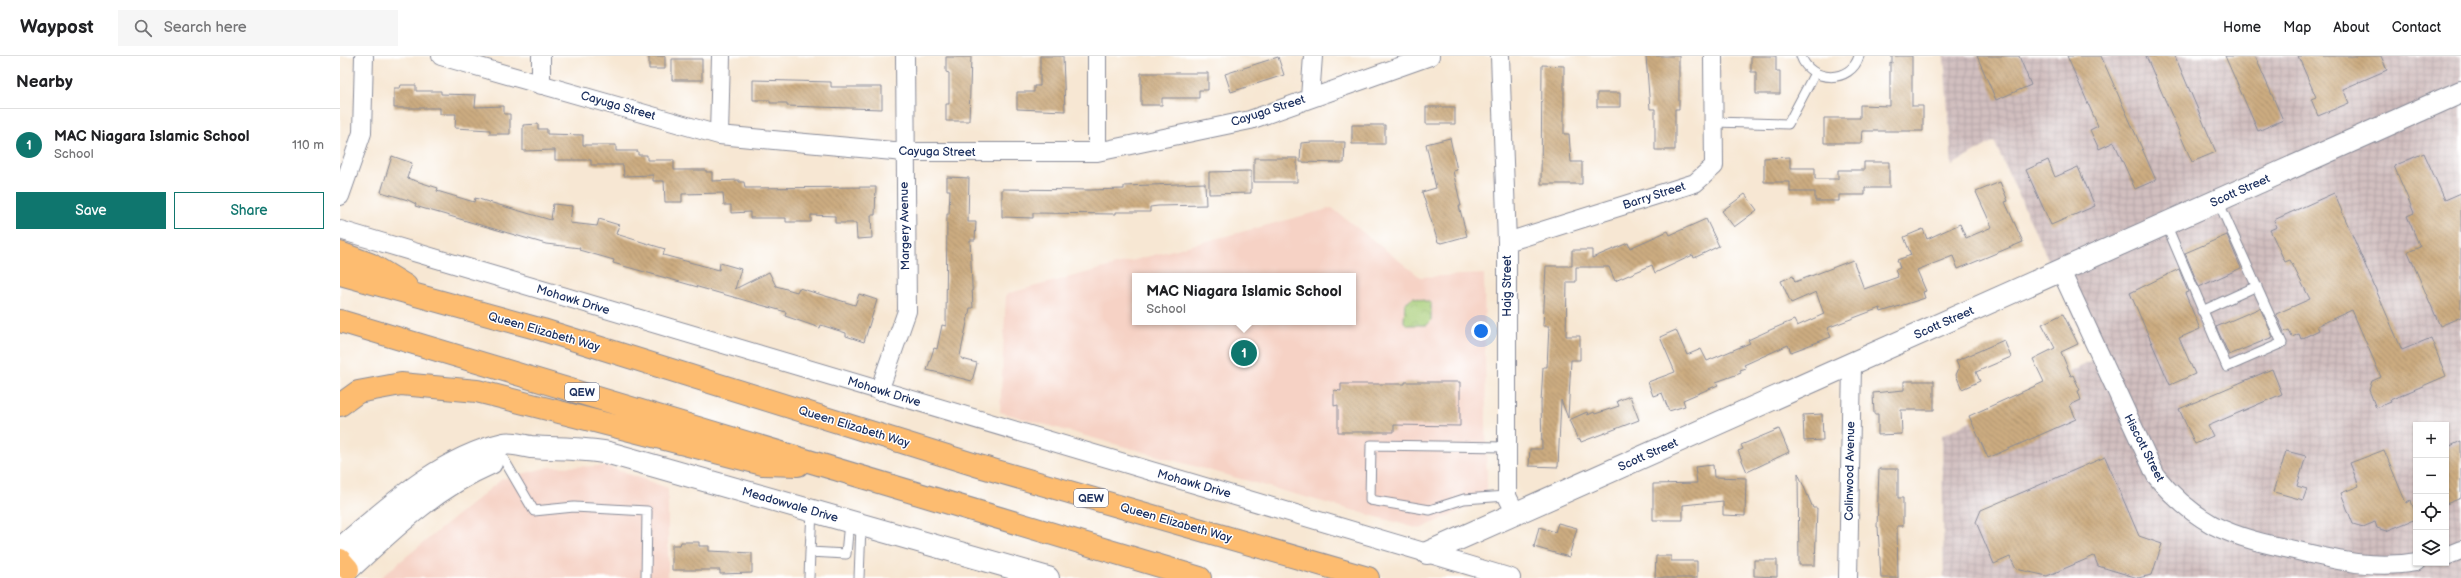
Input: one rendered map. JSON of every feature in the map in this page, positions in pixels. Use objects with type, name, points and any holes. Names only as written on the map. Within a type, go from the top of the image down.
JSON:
[{"type":"highway","points":[[340,253],[370,264],[431,301]]},
{"type":"highway","name":"Queen Elizabeth Way","points":[[340,274],[431,301],[543,330],[979,466],[1368,578]]},
{"type":"highway","name":"QEW","points":[[340,321],[1200,578]]},
{"type":"highway","points":[[340,405],[358,392],[401,384],[427,384],[477,391],[762,464],[824,465]]},
{"type":"street","points":[[340,196],[362,134],[364,56]]},
{"type":"street","name":"Cayuga Street","points":[[441,56],[719,135],[904,152],[1096,152],[1250,120],[1430,56]]},
{"type":"street","points":[[541,56],[541,85]]},
{"type":"street","points":[[719,135],[721,56]]},
{"type":"street","name":"Margery Avenue","points":[[880,391],[906,311],[904,152],[905,56]]},
{"type":"street","points":[[1096,152],[1097,56]]},
{"type":"street","points":[[1310,98],[1313,56]]},
{"type":"street","name":"Haig Street","points":[[1500,56],[1507,242],[1506,447],[1512,505]]},
{"type":"street","name":"Barry Street","points":[[1507,242],[1695,183],[1714,166],[1713,56]]},
{"type":"street","name":"Scott Street","points":[[1427,553],[1512,505],[1852,364],[2461,92]]},
{"type":"street","name":"Mohawk Drive","points":[[340,230],[1511,578]]},
{"type":"street","name":"Hiscott Street","points":[[2061,271],[2156,476],[2169,492],[2212,524],[2248,540],[2350,564],[2396,566],[2413,563]]},
{"type":"street","name":"Colinwood Avenue","points":[[1848,578],[1852,364]]},
{"type":"street","name":"Meadowvale Drive","points":[[340,549],[388,508],[452,464],[505,443],[531,447],[581,448],[609,453],[1048,578]]},
{"type":"street","name":"Meadowvale Drive","points":[[343,569],[434,494],[471,472],[531,447]]},
{"type":"street","points":[[2449,555],[2461,550]]},
{"type":"lane","points":[[1801,56],[1807,67],[1815,73],[1825,77],[1845,74],[1853,67],[1859,56]]},
{"type":"lane","points":[[1714,122],[1788,124],[1815,73]]},
{"type":"lane","points":[[2166,224],[2226,367],[2282,343],[2218,201]]},
{"type":"lane","points":[[2202,311],[2257,286]]},
{"type":"lane","points":[[1506,447],[1371,445],[1370,500],[1430,510],[1464,499],[1512,505]]},
{"type":"lane","points":[[503,458],[534,510],[574,507],[647,512],[646,578]]},
{"type":"lane","points":[[809,578],[812,511]]},
{"type":"lane","points":[[810,552],[846,554],[855,523]]},
{"type":"lane","points":[[855,523],[859,578]]},
{"type":"shaded area","points":[[1944,56],[2461,56],[2461,578],[1944,578],[1942,435],[2094,360],[1994,141],[1952,165]]},
{"type":"shaded area","points":[[1332,208],[1420,277],[1484,274],[1487,498],[1420,529],[1000,412],[1006,294]]},
{"type":"shaded area","points":[[606,466],[668,488],[668,578],[380,578],[502,479],[549,467]]},
{"type":"green space","points":[[1414,297],[1431,303],[1431,321],[1427,325],[1407,325],[1404,322],[1405,303]]},
{"type":"building","points":[[649,56],[665,56],[665,69],[649,69]]},
{"type":"building","points":[[1040,56],[1063,56],[1065,111],[1017,109],[1017,92],[1034,92],[1034,86],[1040,86]]},
{"type":"building","points":[[1646,56],[1679,56],[1679,109],[1675,109],[1675,150],[1655,150],[1655,109],[1650,109]]},
{"type":"building","points":[[1751,56],[1776,56],[1776,71],[1780,71],[1780,94],[1756,94],[1756,72],[1751,72]]},
{"type":"building","points":[[1892,56],[1912,56],[1912,106],[1923,106],[1923,131],[1862,131],[1861,143],[1824,143],[1824,118],[1860,118],[1860,105],[1890,106],[1890,62],[1892,63]]},
{"type":"building","points":[[1977,56],[2019,56],[2031,85],[1996,100]]},
{"type":"building","points":[[2067,56],[2101,56],[2156,180],[2135,189],[2114,142],[2099,149],[2090,130],[2098,126]]},
{"type":"building","points":[[2146,56],[2175,56],[2216,152],[2192,162]]},
{"type":"building","points":[[2225,56],[2255,56],[2283,120],[2258,131]]},
{"type":"building","points":[[2298,56],[2381,56],[2387,70],[2343,89],[2349,103],[2318,116],[2311,99],[2316,97]]},
{"type":"building","points":[[946,57],[971,57],[969,121],[946,121],[946,104],[949,104],[949,73],[946,72]]},
{"type":"building","points":[[1278,57],[1284,75],[1231,92],[1225,74]]},
{"type":"building","points":[[672,59],[702,59],[702,80],[672,80]]},
{"type":"building","points":[[1542,65],[1564,66],[1564,134],[1569,134],[1571,162],[1582,162],[1582,184],[1541,184]]},
{"type":"building","points":[[1141,73],[1208,73],[1208,90],[1199,90],[1199,98],[1162,98],[1162,105],[1141,105]]},
{"type":"building","points":[[753,80],[831,82],[831,87],[882,87],[882,109],[787,106],[787,103],[770,103],[770,100],[753,100]]},
{"type":"building","points":[[401,85],[416,85],[416,91],[441,91],[441,94],[476,95],[475,107],[504,106],[504,114],[510,114],[510,134],[490,134],[490,130],[455,128],[456,114],[440,114],[440,108],[394,108],[394,88],[400,88]]},
{"type":"building","points":[[1597,93],[1620,93],[1620,107],[1597,107]]},
{"type":"building","points":[[1426,107],[1455,107],[1455,124],[1426,124]]},
{"type":"building","points":[[538,124],[538,129],[547,129],[547,134],[583,135],[583,145],[616,145],[616,151],[638,151],[638,155],[647,155],[647,160],[674,160],[674,170],[706,170],[706,172],[712,172],[712,181],[739,180],[739,182],[744,182],[745,188],[876,187],[875,215],[871,215],[872,238],[857,239],[856,223],[835,223],[835,216],[811,215],[811,222],[786,222],[786,218],[750,218],[750,212],[731,213],[731,205],[724,205],[723,193],[682,194],[682,202],[665,202],[664,181],[653,181],[653,175],[624,176],[623,165],[591,165],[591,160],[555,160],[555,150],[523,151],[523,125]]},
{"type":"building","points":[[1352,125],[1385,125],[1385,144],[1352,144]]},
{"type":"building","points":[[1450,138],[1457,170],[1453,171],[1461,206],[1459,206],[1467,236],[1442,243],[1438,242],[1422,192],[1436,188],[1426,144]]},
{"type":"building","points":[[1345,142],[1344,163],[1300,162],[1301,143]]},
{"type":"building","points":[[2424,153],[2445,200],[2461,193],[2461,317],[2440,326],[2408,252],[2420,247],[2407,216],[2414,213],[2394,166]]},
{"type":"building","points":[[392,156],[412,163],[407,178],[438,188],[437,191],[474,202],[475,198],[551,220],[553,204],[572,206],[570,223],[597,226],[599,219],[619,225],[616,234],[665,249],[663,255],[719,270],[720,263],[741,269],[735,289],[769,272],[776,286],[797,292],[799,288],[855,305],[859,294],[877,300],[864,342],[846,336],[846,333],[821,325],[820,328],[785,316],[786,312],[613,263],[614,260],[579,250],[580,248],[546,244],[415,206],[416,204],[408,200],[381,192]]},
{"type":"building","points":[[1790,157],[1790,168],[1815,168],[1815,179],[1838,179],[1838,170],[1864,170],[1864,162],[1889,162],[1889,188],[1865,188],[1865,195],[1839,195],[1839,201],[1815,201],[1815,192],[1790,192],[1790,182],[1764,182],[1764,158]]},
{"type":"building","points":[[1254,158],[1297,158],[1297,182],[1254,182]]},
{"type":"building","points":[[2048,160],[2055,177],[2078,167],[2095,206],[2051,225],[2026,170]]},
{"type":"building","points":[[1251,171],[1251,193],[1209,194],[1209,172]]},
{"type":"building","points":[[947,177],[969,178],[968,222],[976,222],[975,240],[970,240],[973,308],[970,308],[960,356],[962,359],[977,363],[972,381],[927,370],[934,348],[937,349],[942,325],[946,326],[947,214],[949,214],[950,190],[947,190]]},
{"type":"building","points":[[2000,182],[2008,201],[2005,202],[2023,242],[1958,269],[1953,256],[1917,270],[1926,291],[1923,292],[1925,298],[1881,312],[1880,308],[1827,328],[1831,337],[1791,352],[1788,345],[1744,365],[1746,368],[1740,370],[1741,373],[1716,382],[1718,385],[1683,400],[1685,406],[1669,411],[1662,393],[1653,396],[1648,382],[1675,372],[1660,337],[1676,330],[1687,355],[1701,349],[1707,361],[1750,343],[1748,340],[1794,320],[1797,326],[1824,314],[1816,292],[1791,303],[1781,281],[1793,276],[1795,282],[1853,260],[1864,289],[1898,277],[1895,270],[1900,268],[1897,260],[1911,255],[1904,237],[1923,229],[1927,239],[1960,224],[1966,238],[1992,227],[1976,192]]},
{"type":"building","points":[[1205,183],[1206,205],[1158,206],[1150,207],[1150,212],[1116,212],[1116,214],[1033,213],[1033,218],[1002,217],[1002,189],[1124,189],[1124,186]]},
{"type":"building","points":[[2334,193],[2402,350],[2431,338],[2446,376],[2390,400],[2391,402],[2376,408],[2369,390],[2372,381],[2381,377],[2352,310],[2317,326],[2319,330],[2301,339],[2299,334],[2292,337],[2289,330],[2284,332],[2276,314],[2310,299],[2290,260],[2285,262],[2270,230],[2277,227],[2274,220]]},
{"type":"building","points":[[1745,194],[1757,210],[1734,227],[1722,211]]},
{"type":"building","points":[[1706,219],[1719,246],[1694,258],[1693,255],[1655,273],[1652,265],[1615,281],[1609,267],[1576,267],[1576,282],[1567,282],[1566,336],[1580,336],[1580,360],[1571,360],[1568,418],[1561,400],[1558,467],[1529,466],[1530,449],[1542,449],[1541,403],[1543,367],[1547,367],[1549,326],[1543,326],[1546,266],[1572,266],[1572,250],[1592,250],[1592,258],[1628,243],[1630,248],[1668,231],[1670,235]]},
{"type":"building","points":[[2227,235],[2241,268],[2199,287],[2185,253]]},
{"type":"building","points":[[2179,269],[2188,292],[2185,293],[2200,329],[2179,338],[2195,374],[2170,385],[2130,293]]},
{"type":"building","points":[[2260,308],[2273,337],[2229,355],[2216,327]]},
{"type":"building","points":[[2063,314],[2078,344],[2061,352],[2071,376],[2073,375],[2080,390],[2078,391],[2081,400],[2070,405],[2076,419],[1988,458],[1969,416],[2044,382],[2033,359],[2055,348],[2042,324]]},
{"type":"building","points":[[2004,340],[2011,357],[1976,372],[1980,381],[1962,389],[1956,375],[1959,368],[1956,361]]},
{"type":"building","points":[[2272,369],[2282,394],[2208,426],[2213,436],[2195,444],[2179,409]]},
{"type":"building","points":[[1904,381],[1934,381],[1934,410],[1901,410],[1902,434],[1878,435],[1878,414],[1874,414],[1873,393],[1904,390]]},
{"type":"building","points":[[1405,382],[1460,382],[1460,426],[1394,425],[1394,432],[1338,432],[1338,405],[1334,406],[1334,390],[1341,391],[1341,384],[1405,384]]},
{"type":"building","points":[[1630,396],[1639,420],[1581,442],[1580,439],[1578,440],[1569,420],[1587,412],[1588,415],[1594,412],[1595,414],[1619,406],[1617,401]]},
{"type":"building","points":[[1822,414],[1823,440],[1804,441],[1803,415]]},
{"type":"building","points":[[1779,429],[1789,452],[1747,472],[1738,451],[1743,449],[1741,445]]},
{"type":"building","points":[[2461,441],[2461,498],[2449,503],[2449,458],[2449,447]]},
{"type":"building","points":[[2384,450],[2406,503],[2411,501],[2413,506],[2413,520],[2386,531],[2377,528],[2375,522],[2363,527],[2353,524],[2341,493],[2359,486],[2350,463]]},
{"type":"building","points":[[2286,451],[2306,456],[2297,486],[2307,489],[2303,500],[2274,492]]},
{"type":"building","points":[[2105,457],[2139,536],[2162,544],[2152,575],[2138,578],[2098,566],[2094,556],[2047,576],[2016,569],[2010,557],[1994,564],[1976,522],[1981,510]]},
{"type":"building","points":[[1713,465],[1714,477],[1746,478],[1745,516],[1723,515],[1723,501],[1683,505],[1683,520],[1653,520],[1653,484],[1697,483],[1695,467]]},
{"type":"building","points":[[1879,469],[1898,469],[1898,498],[1903,498],[1903,526],[1897,526],[1898,578],[1881,578],[1877,527]]},
{"type":"building","points":[[1798,473],[1813,508],[1817,508],[1815,565],[1799,565]]},
{"type":"building","points":[[1558,523],[1577,528],[1569,557],[1534,547],[1539,527],[1555,532]]},
{"type":"building","points":[[681,542],[699,542],[699,546],[709,546],[709,551],[752,553],[752,573],[720,574],[720,570],[672,570],[672,545],[680,545]]},
{"type":"building","points":[[1656,556],[1671,556],[1671,561],[1697,561],[1697,578],[1655,578]]},
{"type":"building","points":[[1754,560],[1777,560],[1777,577],[1754,576]]},
{"type":"place","name":"MAC Niagara Islamic School","points":[[1244,353]]}]
